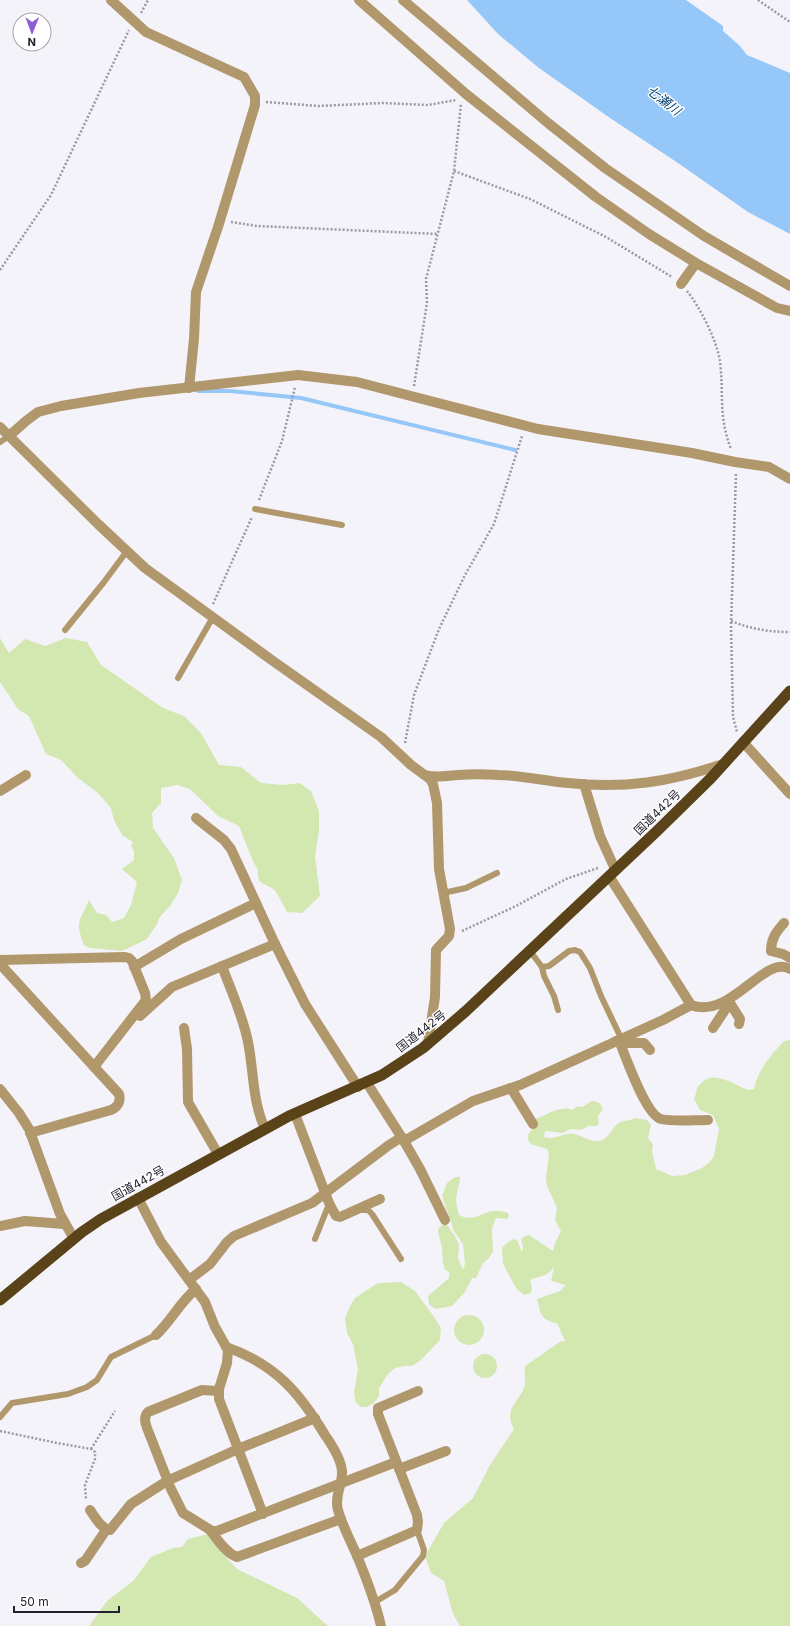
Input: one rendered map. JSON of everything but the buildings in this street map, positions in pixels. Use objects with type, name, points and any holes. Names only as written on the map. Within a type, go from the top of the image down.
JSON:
[{"type":"highway","name":"国道442号","points":[[0,1300],[91,1225],[265,1129],[295,1114],[362,1085],[394,1068],[428,1043],[462,1015],[530,951],[612,869],[678,810],[723,764],[790,691]]},
{"type":"street","points":[[110,0],[152,35],[241,75],[248,82],[256,100],[220,220],[196,292],[194,339],[189,388]]},
{"type":"street","points":[[359,0],[466,94],[596,197],[649,234],[696,263],[777,308],[790,311]]},
{"type":"street","points":[[403,0],[548,123],[605,168],[704,236],[790,286]]},
{"type":"street","points":[[681,284],[696,263]]},
{"type":"street","points":[[9,436],[32,416],[52,408],[110,397],[298,374],[357,382],[526,426],[560,433],[692,453],[769,467],[790,479]]},
{"type":"street","points":[[0,427],[145,568],[273,662],[381,737],[411,765],[425,775],[433,784],[437,803],[438,860],[450,933],[436,950],[435,997],[428,1043]]},
{"type":"street","points":[[743,742],[790,794]]},
{"type":"street","points":[[425,775],[440,777],[498,774],[584,784],[628,786],[644,784],[706,770],[723,764]]},
{"type":"street","points":[[0,791],[26,775]]},
{"type":"street","points":[[584,784],[595,822],[612,869],[691,1005]]},
{"type":"street","points":[[196,818],[224,840],[231,849],[275,944],[305,1004],[362,1085],[403,1139],[420,1168],[445,1220]]},
{"type":"street","points":[[134,967],[181,939],[256,903]]},
{"type":"street","points":[[784,923],[772,941],[771,951],[783,954],[790,958]]},
{"type":"street","points":[[132,1018],[138,1018],[172,987],[275,944]]},
{"type":"street","points":[[0,960],[125,957],[132,961],[146,996],[144,1004],[94,1067]]},
{"type":"street","points":[[0,964],[119,1094],[120,1098],[115,1108],[30,1133]]},
{"type":"street","points":[[222,966],[246,1031],[250,1049],[257,1109],[265,1129]]},
{"type":"street","points":[[713,1028],[728,1002],[771,968],[781,966],[790,969]]},
{"type":"street","points":[[189,1280],[210,1264],[227,1242],[234,1236],[305,1207],[403,1139],[465,1105],[511,1088],[663,1020],[691,1005],[713,1006],[728,1002]]},
{"type":"street","points":[[728,1002],[740,1019],[739,1024]]},
{"type":"street","points":[[184,1028],[187,1049],[188,1102],[218,1154]]},
{"type":"street","points":[[619,1040],[644,1043],[650,1050]]},
{"type":"street","points":[[619,1040],[645,1102],[654,1115],[663,1119],[708,1120]]},
{"type":"street","points":[[511,1088],[532,1124]]},
{"type":"street","points":[[0,1089],[19,1113],[30,1133],[64,1224],[74,1239]]},
{"type":"street","points":[[295,1114],[329,1204],[336,1216],[340,1217],[380,1200]]},
{"type":"street","points":[[138,1198],[161,1242],[205,1302],[215,1327],[226,1347],[228,1354],[227,1363],[218,1391],[220,1403],[263,1514]]},
{"type":"street","points":[[0,1226],[25,1221],[64,1224]]},
{"type":"street","points":[[156,1335],[162,1330],[183,1300],[196,1289]]},
{"type":"street","points":[[226,1347],[251,1356],[269,1368],[292,1388],[315,1418],[330,1442],[342,1471],[336,1501],[341,1519],[375,1602],[381,1626]]},
{"type":"street","points":[[218,1391],[206,1390],[196,1392],[146,1414],[146,1426],[167,1481],[183,1513],[210,1530],[233,1556],[237,1557],[341,1519]]},
{"type":"street","points":[[357,1556],[417,1530],[417,1514],[378,1414],[378,1408],[418,1391]]},
{"type":"street","points":[[81,1563],[85,1561],[106,1530],[112,1529],[131,1504],[167,1481],[238,1449],[315,1418]]},
{"type":"street","points":[[210,1530],[217,1531],[339,1484],[446,1451]]},
{"type":"street","points":[[90,1510],[106,1530]]},
{"type":"lane","points":[[0,442],[9,436]]},
{"type":"lane","points":[[255,509],[342,525]]},
{"type":"lane","points":[[65,630],[127,551]]},
{"type":"lane","points":[[178,678],[211,616]]},
{"type":"lane","points":[[443,893],[466,888],[497,873]]},
{"type":"lane","points":[[542,967],[549,966],[569,951],[575,950],[580,952],[590,968],[619,1040]]},
{"type":"lane","points":[[530,951],[542,967],[544,976],[554,996],[558,1010]]},
{"type":"lane","points":[[316,1239],[329,1204]]},
{"type":"lane","points":[[353,1211],[363,1209],[368,1210],[372,1214],[401,1259]]},
{"type":"lane","points":[[0,1417],[14,1402],[31,1401],[68,1394],[88,1387],[97,1380],[111,1357],[156,1335]]},
{"type":"lane","points":[[375,1602],[395,1590],[423,1556],[424,1550],[417,1530]]},
{"type":"path","points":[[0,270],[51,195],[124,40],[148,0]]},
{"type":"path","points":[[758,0],[790,22]]},
{"type":"path","points":[[256,100],[319,106],[384,103],[428,104],[461,100],[454,171],[426,279],[427,302],[412,396]]},
{"type":"path","points":[[454,171],[530,199],[596,232],[681,284],[692,297],[702,316],[719,355],[722,414],[727,438],[735,462],[731,621],[733,717],[734,726],[743,742]]},
{"type":"path","points":[[220,220],[257,226],[438,234]]},
{"type":"path","points":[[211,616],[282,441],[298,374]]},
{"type":"path","points":[[399,753],[405,745],[408,736],[414,695],[439,630],[465,575],[494,524],[526,426]]},
{"type":"path","points":[[731,621],[754,629],[790,632]]},
{"type":"path","points":[[447,938],[516,906],[566,879],[612,869]]},
{"type":"path","points":[[91,1448],[115,1411]]},
{"type":"path","points":[[0,1431],[57,1443],[91,1448],[95,1452],[95,1459],[85,1485],[86,1500],[90,1510]]},
{"type":"green space","points":[[0,638],[9,653],[25,639],[45,646],[66,638],[87,642],[101,665],[163,708],[184,716],[201,733],[219,765],[241,767],[261,783],[283,785],[300,783],[311,791],[319,811],[319,831],[315,856],[320,896],[302,913],[287,912],[276,892],[259,879],[258,870],[239,826],[218,816],[190,789],[177,785],[161,788],[161,803],[152,813],[153,828],[174,858],[182,880],[178,893],[170,906],[159,918],[157,924],[147,939],[122,951],[90,948],[84,945],[79,922],[89,900],[97,913],[106,915],[112,922],[124,918],[131,905],[137,882],[122,869],[134,860],[134,851],[131,846],[133,842],[122,835],[114,820],[111,808],[98,793],[78,778],[61,760],[46,754],[29,716],[18,709],[0,682]]},
{"type":"green space","points":[[790,1040],[790,1626],[460,1626],[453,1614],[444,1581],[431,1573],[425,1556],[444,1523],[473,1498],[490,1465],[514,1429],[510,1416],[513,1407],[524,1388],[525,1366],[561,1341],[565,1341],[557,1323],[551,1322],[542,1316],[537,1299],[560,1291],[566,1285],[551,1281],[554,1267],[546,1275],[530,1280],[532,1288],[531,1293],[524,1295],[516,1288],[503,1264],[502,1248],[508,1242],[514,1239],[517,1240],[522,1252],[523,1246],[521,1240],[523,1237],[529,1235],[553,1251],[561,1231],[555,1220],[557,1208],[547,1186],[546,1177],[549,1154],[547,1149],[531,1144],[528,1140],[528,1135],[532,1129],[530,1125],[532,1120],[557,1110],[572,1110],[577,1106],[582,1107],[592,1101],[597,1102],[603,1109],[598,1116],[599,1123],[597,1126],[589,1126],[581,1130],[571,1129],[562,1133],[545,1131],[544,1137],[553,1138],[572,1134],[579,1135],[593,1141],[600,1141],[606,1138],[619,1123],[635,1118],[647,1120],[651,1125],[648,1138],[653,1145],[652,1151],[656,1169],[672,1176],[685,1175],[702,1168],[710,1162],[714,1156],[719,1129],[713,1115],[700,1110],[694,1099],[698,1087],[703,1081],[709,1078],[715,1078],[729,1081],[748,1090],[754,1089],[762,1069],[774,1052],[784,1041]]},
{"type":"green space","points":[[455,1177],[460,1177],[456,1198],[459,1215],[471,1218],[487,1212],[500,1211],[508,1213],[509,1216],[507,1219],[496,1218],[492,1228],[493,1251],[489,1258],[483,1263],[476,1278],[472,1278],[465,1292],[452,1306],[435,1309],[429,1304],[428,1296],[449,1278],[449,1272],[445,1270],[444,1267],[442,1248],[438,1232],[438,1229],[445,1222],[455,1236],[459,1245],[458,1258],[463,1270],[465,1264],[463,1244],[454,1231],[442,1196],[447,1183]]},
{"type":"green space","points":[[401,1282],[415,1291],[434,1317],[441,1328],[440,1340],[421,1360],[412,1366],[395,1368],[388,1374],[379,1388],[379,1396],[374,1403],[367,1407],[361,1407],[355,1401],[354,1392],[358,1370],[353,1344],[347,1333],[345,1319],[355,1298],[378,1283]]},
{"type":"green space","points":[[469,1315],[475,1316],[483,1324],[483,1336],[475,1344],[469,1345],[463,1344],[455,1336],[454,1330],[455,1324],[463,1316]]},
{"type":"green space","points":[[485,1354],[494,1357],[497,1366],[494,1375],[485,1378],[476,1375],[473,1366],[476,1357]]},
{"type":"green space","points":[[208,1534],[237,1569],[297,1598],[328,1626],[89,1626],[107,1601],[133,1581],[151,1557],[173,1548],[182,1547],[188,1539]]},
{"type":"water","name":"七瀬川","points":[[467,0],[686,0],[723,26],[723,31],[740,46],[747,55],[790,73],[790,234],[748,212],[539,68],[498,34]]},
{"type":"waterway","points":[[198,391],[230,391],[301,398],[515,450]]}]
